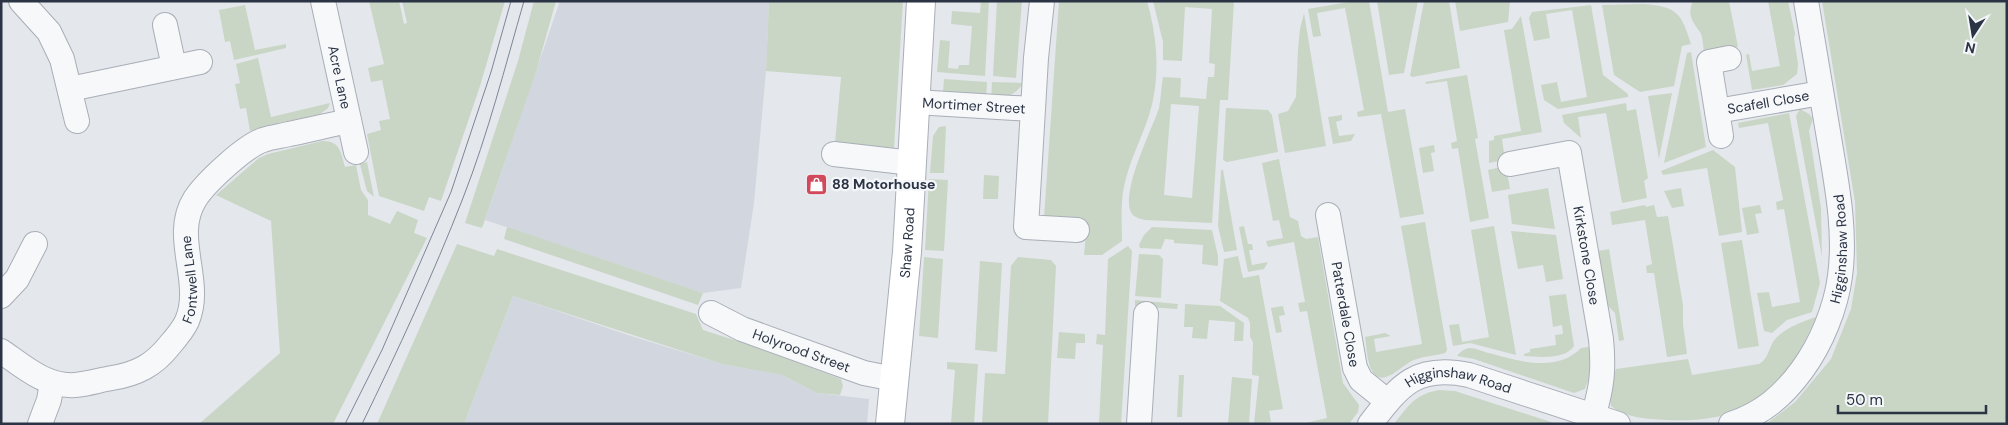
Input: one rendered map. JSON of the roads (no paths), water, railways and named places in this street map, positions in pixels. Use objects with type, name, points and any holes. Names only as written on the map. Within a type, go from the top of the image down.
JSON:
[{"type":"main road","name":"Shaw Road","points":[[890,424],[907,252],[922,1]]},
{"type":"street","points":[[21,1],[49,32],[62,59],[77,121]]},
{"type":"street","name":"Acre Lane","points":[[324,1],[356,152]]},
{"type":"street","name":"Mortimer Street","points":[[1042,1],[1032,109],[1026,227],[1077,230]]},
{"type":"street","name":"Higginshaw Road","points":[[1731,424],[1759,412],[1775,402],[1789,388],[1815,347],[1831,312],[1840,276],[1841,223],[1806,1]]},
{"type":"street","points":[[165,25],[174,67]]},
{"type":"street","name":"Scafell Close","points":[[1721,136],[1709,62],[1729,58]]},
{"type":"street","points":[[70,89],[200,62]]},
{"type":"street","name":"Scafell Close","points":[[1717,111],[1821,93]]},
{"type":"street","name":"Mortimer Street","points":[[915,102],[1032,109]]},
{"type":"street","name":"Fontwell Lane","points":[[1,351],[37,376],[52,383],[74,385],[136,373],[156,361],[180,332],[187,320],[191,294],[191,277],[185,239],[186,225],[191,206],[197,196],[214,178],[249,148],[263,140],[348,121]]},
{"type":"street","name":"Kirkstone Close","points":[[1510,164],[1569,153],[1604,364],[1602,389],[1593,417]]},
{"type":"street","points":[[834,154],[912,163]]},
{"type":"street","name":"Patterdale Close","points":[[1328,215],[1355,368],[1361,380],[1387,401]]},
{"type":"street","points":[[1,296],[17,278],[35,244]]},
{"type":"street","name":"Holyrood Street","points":[[711,313],[742,329],[847,367],[864,373],[894,378]]},
{"type":"street","points":[[1139,424],[1146,314]]},
{"type":"street","name":"Higginshaw Road","points":[[1370,424],[1387,401],[1408,381],[1422,375],[1450,371],[1478,378],[1618,424]]},
{"type":"street","points":[[40,424],[49,400],[52,383]]},
{"type":"tram line","points":[[345,424],[382,350],[451,192],[491,72],[511,1]]},
{"type":"tram line","points":[[362,424],[415,312],[463,198],[488,125],[524,1]]},
{"type":"place","name":"88 Motorhouse","points":[[816,184]]}]
